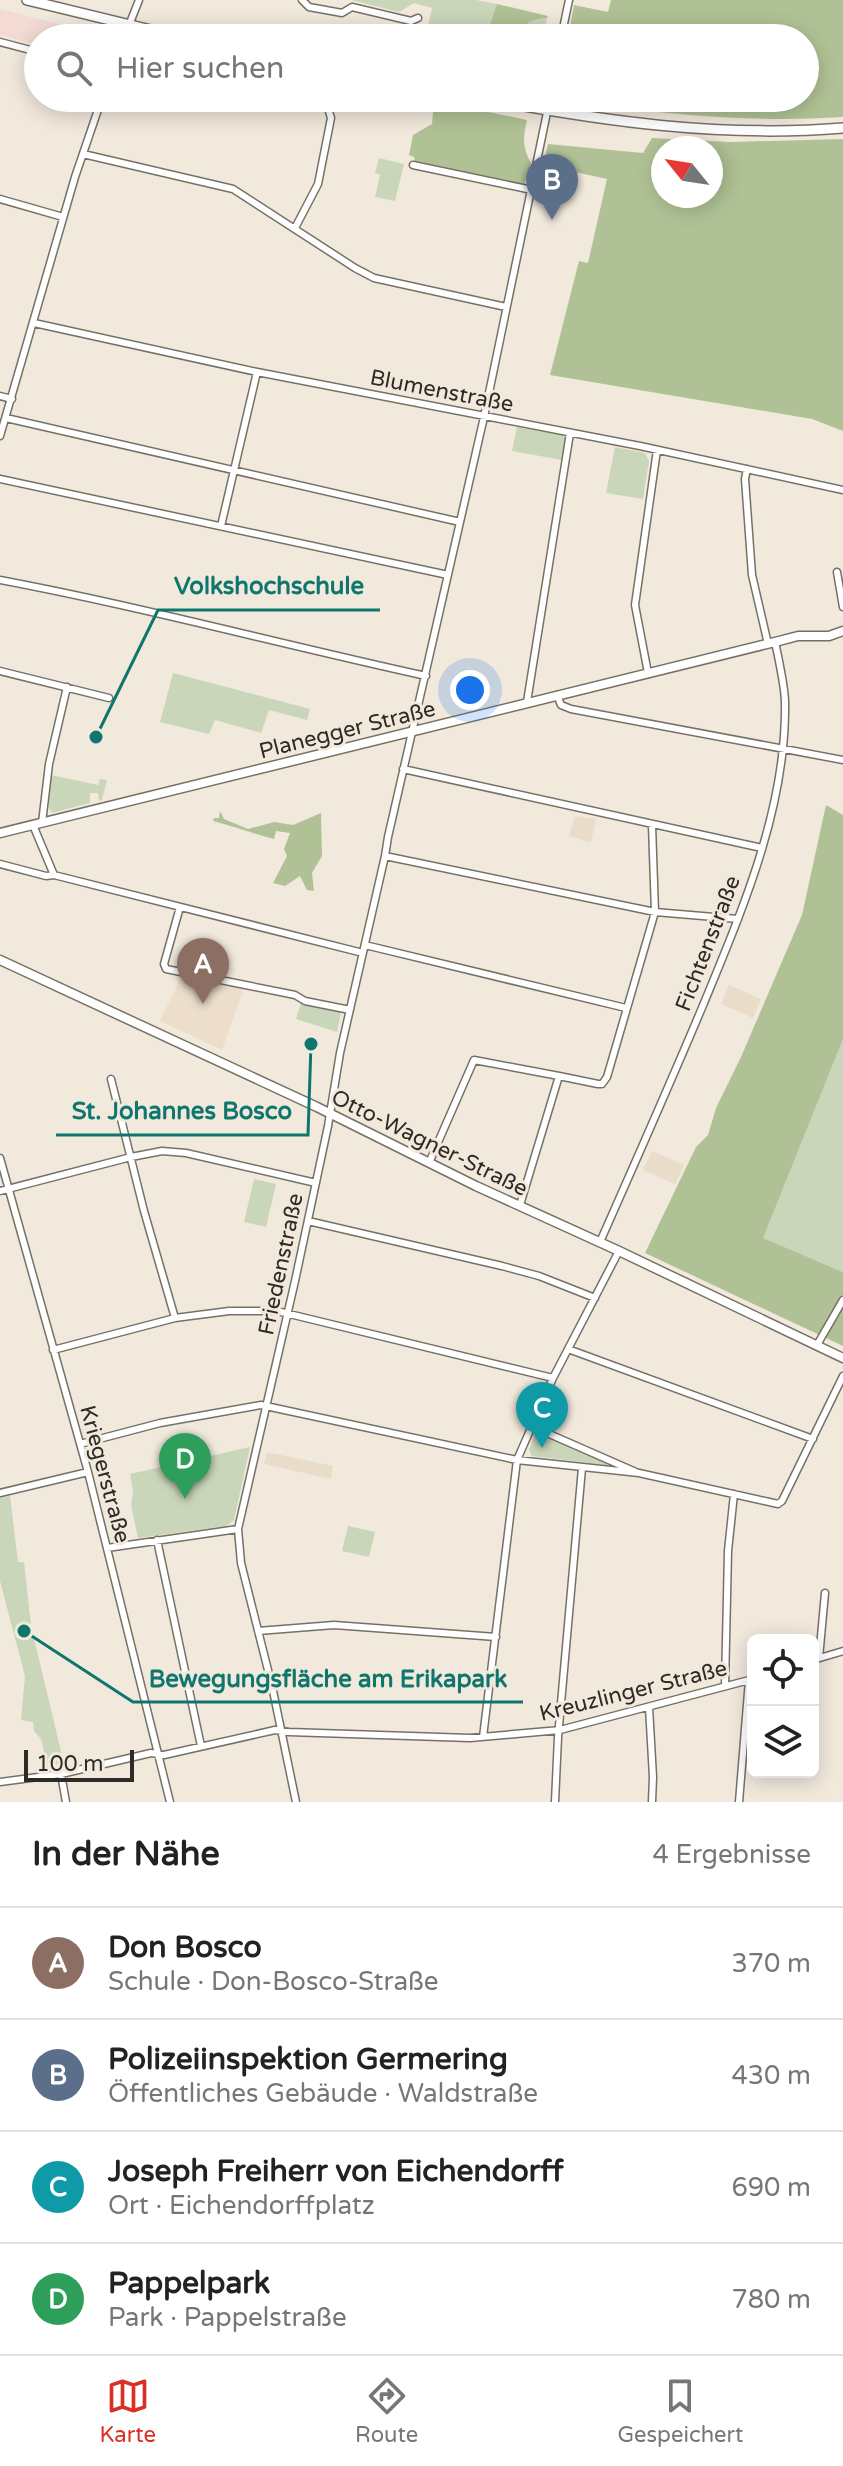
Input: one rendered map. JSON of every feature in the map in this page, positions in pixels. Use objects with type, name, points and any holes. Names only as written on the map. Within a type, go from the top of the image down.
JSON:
[{"type":"main road","points":[[27,0],[121,24]]},
{"type":"main road","points":[[555,112],[644,125],[729,131],[843,128]]},
{"type":"street","points":[[130,24],[139,0]]},
{"type":"street","points":[[302,0],[309,7],[342,13],[352,7],[411,21],[418,18]]},
{"type":"street","points":[[564,24],[569,0]]},
{"type":"street","points":[[0,42],[24,48]]},
{"type":"street","points":[[0,436],[63,217],[97,112]]},
{"type":"street","points":[[295,228],[318,184],[331,118],[329,112]]},
{"type":"street","name":"Friedenstraße","points":[[296,1802],[272,1686],[241,1563],[238,1529],[308,1221],[340,1053],[484,417],[548,112]]},
{"type":"street","points":[[83,154],[233,189],[374,278],[506,307]]},
{"type":"street","points":[[413,165],[532,190]]},
{"type":"street","points":[[0,199],[63,217]]},
{"type":"street","name":"Blumenstraße","points":[[34,323],[257,372],[657,450],[843,490]]},
{"type":"street","points":[[221,526],[257,372]]},
{"type":"street","points":[[0,396],[12,399]]},
{"type":"street","points":[[6,418],[460,522]]},
{"type":"street","points":[[527,702],[570,433]]},
{"type":"street","points":[[648,673],[635,605],[657,450]]},
{"type":"street","name":"Fichtenstraße","points":[[600,1242],[652,1128],[738,919],[762,848],[783,748],[785,699],[752,575],[745,479],[747,469]]},
{"type":"street","points":[[0,479],[448,575]]},
{"type":"street","points":[[837,572],[843,607]]},
{"type":"street","points":[[0,580],[118,604],[426,676]]},
{"type":"street","name":"Planegger Straße","points":[[0,833],[798,636],[829,636],[843,631]]},
{"type":"street","points":[[0,671],[109,698]]},
{"type":"street","points":[[51,875],[37,824],[67,687]]},
{"type":"street","points":[[557,695],[561,705],[571,709],[843,760]]},
{"type":"street","points":[[403,769],[762,848]]},
{"type":"street","points":[[429,1163],[474,1060],[602,1084],[607,1077],[655,912],[652,825]]},
{"type":"street","points":[[385,856],[655,912],[738,919]]},
{"type":"street","points":[[0,864],[363,953]]},
{"type":"street","points":[[180,907],[164,964],[166,969],[295,995],[305,1001],[350,1010]]},
{"type":"street","points":[[365,945],[626,1008]]},
{"type":"street","name":"Otto-Wagner-Straße","points":[[0,960],[843,1358]]},
{"type":"street","points":[[520,1205],[559,1076]]},
{"type":"street","points":[[111,1079],[175,1318]]},
{"type":"street","points":[[4,1190],[154,1152],[180,1152],[316,1183]]},
{"type":"street","name":"Kriegerstraße","points":[[0,1158],[4,1190],[88,1472],[170,1802]]},
{"type":"street","points":[[308,1221],[507,1267],[595,1298]]},
{"type":"street","points":[[483,1737],[517,1460],[553,1378],[619,1251]]},
{"type":"street","points":[[817,1345],[843,1300]]},
{"type":"street","points":[[53,1350],[175,1318],[246,1310],[288,1313],[553,1378]]},
{"type":"street","points":[[568,1349],[813,1439]]},
{"type":"street","points":[[80,1444],[183,1418],[261,1405],[517,1460],[639,1473],[778,1504],[843,1376]]},
{"type":"street","points":[[531,1426],[639,1473]]},
{"type":"street","points":[[555,1802],[582,1468]]},
{"type":"street","points":[[0,1493],[88,1472]]},
{"type":"street","points":[[725,1686],[727,1552],[734,1494]]},
{"type":"street","points":[[107,1548],[238,1529]]},
{"type":"street","points":[[157,1540],[201,1746]]},
{"type":"street","points":[[819,1637],[825,1593]]},
{"type":"street","points":[[258,1631],[337,1625],[496,1637]]},
{"type":"street","points":[[819,1658],[843,1651]]},
{"type":"street","name":"Kreuzlinger Straße","points":[[0,1782],[61,1774],[151,1753],[164,1755],[275,1730],[483,1737],[560,1730],[747,1680]]},
{"type":"street","points":[[739,1802],[748,1706]]},
{"type":"street","points":[[649,1707],[652,1802]]},
{"type":"street","points":[[61,1774],[66,1802]]},
{"type":"shaded area","points":[[0,9],[59,24],[24,24],[24,41],[0,35]]},
{"type":"shaded area","points":[[575,816],[596,819],[591,843],[569,836]]},
{"type":"shaded area","points":[[181,977],[244,988],[222,1050],[160,1021]]},
{"type":"shaded area","points":[[729,985],[761,999],[753,1018],[721,1004]]},
{"type":"shaded area","points":[[652,1151],[684,1165],[675,1184],[643,1170]]},
{"type":"shaded area","points":[[267,1452],[333,1466],[331,1479],[264,1464]]},
{"type":"green space","points":[[351,0],[476,0],[497,4],[490,24],[429,24],[432,8],[414,3],[399,12]]},
{"type":"green space","points":[[611,0],[843,0],[843,117],[774,119],[666,112],[819,112],[819,24],[571,24],[574,5],[608,12]]},
{"type":"green space","points":[[497,4],[548,16],[527,24],[490,24]]},
{"type":"green space","points":[[538,18],[547,18],[546,24],[526,22]]},
{"type":"green space","points":[[433,112],[488,112],[527,120],[524,142],[531,163],[524,185],[415,161],[409,155],[413,135],[432,124]]},
{"type":"green space","points":[[843,139],[843,431],[812,419],[550,375],[579,261],[588,263],[607,179],[543,165],[548,144],[643,153],[651,140],[651,208],[723,208],[723,142]]},
{"type":"green space","points":[[379,158],[404,164],[395,201],[375,197],[380,175],[375,173]]},
{"type":"green space","points":[[517,427],[566,436],[562,460],[512,451]]},
{"type":"green space","points":[[615,447],[645,453],[649,461],[643,499],[606,493]]},
{"type":"green space","points":[[173,673],[310,709],[307,720],[269,710],[261,733],[215,720],[209,734],[160,722]]},
{"type":"green space","points":[[51,775],[98,785],[100,779],[107,780],[102,800],[99,801],[98,793],[90,793],[90,803],[52,813],[48,800]]},
{"type":"green space","points":[[826,805],[843,815],[843,1039],[763,1238],[843,1272],[843,1346],[645,1253],[696,1147],[708,1135],[716,1108],[802,915]]},
{"type":"green space","points":[[220,811],[224,819],[248,829],[274,822],[293,825],[321,813],[322,856],[312,873],[314,891],[307,890],[300,876],[285,886],[273,883],[287,856],[284,849],[290,833],[276,831],[274,839],[213,821],[219,818]]},
{"type":"green space","points":[[301,1003],[341,1012],[337,1032],[296,1019]]},
{"type":"green space","points":[[843,1039],[843,1272],[762,1238]]},
{"type":"green space","points":[[254,1179],[276,1184],[266,1227],[244,1222]]},
{"type":"green space","points":[[538,1433],[615,1466],[532,1456],[529,1450]]},
{"type":"green space","points":[[250,1447],[234,1520],[226,1526],[138,1538],[131,1505],[133,1492],[130,1474]]},
{"type":"green space","points":[[10,1496],[18,1562],[24,1562],[31,1626],[64,1764],[53,1764],[48,1768],[33,1722],[21,1720],[25,1676],[0,1581],[0,1498]]},
{"type":"green space","points":[[348,1526],[375,1532],[369,1557],[342,1551]]},
{"type":"place","name":"Polizeiinspektion Germering","points":[[552,220]]},
{"type":"place","name":"Volkshochschule","points":[[96,737]]},
{"type":"place","name":"Don Bosco","points":[[203,1004]]},
{"type":"place","name":"St. Johannes Bosco","points":[[311,1044]]},
{"type":"place","name":"Joseph Freiherr von Eichendorff","points":[[542,1448]]},
{"type":"place","name":"Pappelpark","points":[[185,1499]]},
{"type":"place","name":"Bewegungsfläche am Erikapark","points":[[24,1631]]}]
